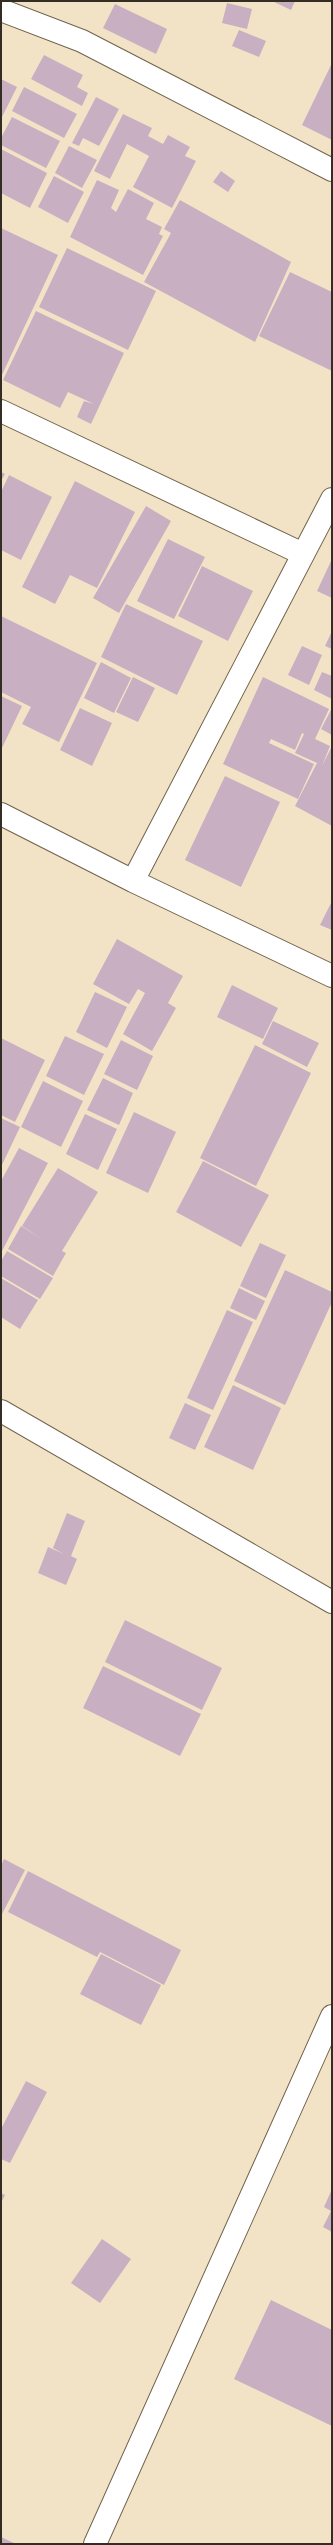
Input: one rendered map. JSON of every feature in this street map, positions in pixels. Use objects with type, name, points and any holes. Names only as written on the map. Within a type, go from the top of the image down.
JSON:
[{"type":"street","points":[[1,10],[82,41],[332,170]]},
{"type":"street","points":[[1,411],[302,554]]},
{"type":"street","points":[[133,881],[332,499]]},
{"type":"street","points":[[1,814],[133,881],[332,976]]},
{"type":"street","points":[[1,1411],[332,1602]]},
{"type":"street","points":[[95,2544],[332,2016]]},
{"type":"building","points":[[272,1],[295,1],[291,10]]},
{"type":"building","points":[[227,3],[252,9],[247,29],[222,23]]},
{"type":"building","points":[[115,4],[167,29],[156,54],[103,28]]},
{"type":"building","points":[[239,30],[266,41],[259,57],[232,46]]},
{"type":"building","points":[[44,55],[83,75],[77,87],[88,93],[82,106],[31,79]]},
{"type":"building","points":[[332,63],[332,140],[302,125]]},
{"type":"building","points":[[1,79],[17,87],[1,119]]},
{"type":"building","points":[[24,87],[77,114],[64,138],[12,111]]},
{"type":"building","points":[[96,97],[119,109],[99,146],[83,138],[79,146],[72,143]]},
{"type":"building","points":[[123,114],[152,128],[148,136],[163,144],[168,135],[190,147],[185,156],[196,161],[172,208],[133,187],[149,156],[127,144],[110,179],[94,171]]},
{"type":"building","points":[[12,117],[60,141],[46,168],[1,145],[1,138]]},
{"type":"building","points":[[69,146],[97,160],[82,188],[55,173]]},
{"type":"building","points":[[1,149],[47,173],[30,208],[1,193]]},
{"type":"building","points":[[221,171],[235,181],[228,192],[213,182]]},
{"type":"building","points":[[54,176],[84,192],[68,223],[38,207]]},
{"type":"building","points":[[97,180],[119,190],[111,208],[116,212],[128,189],[154,203],[146,219],[162,227],[159,234],[163,236],[143,275],[70,237]]},
{"type":"building","points":[[180,200],[291,262],[255,342],[144,282],[171,233],[164,229]]},
{"type":"building","points":[[1,228],[58,255],[1,377]]},
{"type":"building","points":[[67,248],[156,291],[128,350],[39,307]]},
{"type":"building","points":[[290,272],[332,292],[332,371],[259,336]]},
{"type":"building","points":[[36,311],[124,353],[91,424],[77,417],[84,401],[94,404],[68,392],[60,408],[3,380]]},
{"type":"building","points":[[1,472],[5,474],[1,481]]},
{"type":"building","points":[[9,475],[52,497],[21,560],[1,550],[1,492]]},
{"type":"building","points":[[75,481],[135,512],[97,588],[70,575],[55,604],[22,587]]},
{"type":"building","points":[[146,506],[171,521],[119,613],[93,598]]},
{"type":"building","points":[[168,539],[205,557],[174,619],[137,601]]},
{"type":"building","points":[[332,559],[332,598],[317,591]]},
{"type":"building","points":[[202,566],[253,591],[228,641],[178,616]]},
{"type":"building","points":[[126,604],[203,641],[177,695],[101,657]]},
{"type":"building","points":[[1,616],[97,663],[59,742],[22,724],[31,707],[1,692]]},
{"type":"building","points":[[332,631],[332,649],[325,646]]},
{"type":"building","points":[[302,646],[322,655],[309,685],[288,675]]},
{"type":"building","points":[[101,662],[131,678],[114,713],[84,698]]},
{"type":"building","points":[[322,672],[332,676],[332,699],[314,690]]},
{"type":"building","points":[[133,677],[155,688],[138,722],[116,712]]},
{"type":"building","points":[[263,677],[329,709],[315,739],[330,746],[322,766],[332,746],[332,826],[295,806],[317,763],[295,753],[304,734],[302,733],[295,750],[271,739],[269,743],[314,764],[298,799],[223,764]]},
{"type":"building","points":[[1,696],[22,706],[1,750]]},
{"type":"building","points":[[80,708],[112,723],[92,766],[60,750]]},
{"type":"building","points":[[332,708],[332,735],[321,729]]},
{"type":"building","points":[[225,776],[280,802],[241,887],[185,860]]},
{"type":"building","points":[[332,901],[332,930],[320,925]]},
{"type":"building","points":[[117,939],[183,976],[168,1003],[176,1008],[152,1051],[123,1034],[145,993],[138,989],[129,1004],[93,984]]},
{"type":"building","points":[[232,985],[278,1008],[263,1039],[217,1017]]},
{"type":"building","points":[[95,992],[127,1007],[107,1048],[76,1032]]},
{"type":"building","points":[[273,1021],[319,1043],[307,1067],[262,1044]]},
{"type":"building","points":[[65,1036],[104,1054],[84,1095],[46,1076]]},
{"type":"building","points":[[1,1038],[45,1060],[15,1122],[1,1115]]},
{"type":"building","points":[[121,1040],[153,1056],[137,1090],[104,1074]]},
{"type":"building","points":[[255,1045],[311,1073],[256,1186],[200,1158]]},
{"type":"building","points":[[103,1078],[133,1093],[119,1125],[87,1110]]},
{"type":"building","points":[[43,1081],[83,1101],[61,1147],[21,1127]]},
{"type":"building","points":[[134,1112],[176,1132],[148,1193],[106,1173]]},
{"type":"building","points":[[85,1114],[117,1129],[98,1170],[66,1154]]},
{"type":"building","points":[[1,1118],[20,1127],[1,1167]]},
{"type":"building","points":[[19,1148],[48,1163],[1,1253],[1,1181]]},
{"type":"building","points":[[203,1161],[269,1195],[241,1247],[176,1212]]},
{"type":"building","points":[[58,1168],[98,1192],[62,1251],[66,1253],[53,1276],[8,1249],[21,1226],[45,1241],[22,1226]]},
{"type":"building","points":[[260,1243],[286,1255],[266,1298],[240,1286]]},
{"type":"building","points":[[7,1251],[53,1278],[40,1299],[1,1276],[1,1261]]},
{"type":"building","points":[[285,1270],[332,1292],[332,1302],[285,1405],[234,1381]]},
{"type":"building","points":[[1,1278],[38,1300],[20,1329],[1,1317]]},
{"type":"building","points":[[239,1288],[265,1301],[256,1320],[230,1308]]},
{"type":"building","points":[[227,1310],[253,1322],[213,1410],[187,1398]]},
{"type":"building","points":[[233,1385],[281,1408],[253,1470],[204,1447]]},
{"type":"building","points":[[185,1403],[211,1415],[195,1450],[169,1438]]},
{"type":"building","points":[[67,1513],[85,1521],[71,1556],[77,1559],[66,1585],[38,1573],[48,1547],[64,1554],[53,1548]]},
{"type":"building","points":[[125,1620],[222,1668],[202,1710],[105,1662]]},
{"type":"building","points":[[103,1666],[201,1714],[180,1756],[83,1708]]},
{"type":"building","points":[[4,1859],[25,1870],[2,1914],[1,1866]]},
{"type":"building","points":[[28,1871],[181,1950],[164,1985],[100,1952],[97,1957],[8,1912]]},
{"type":"building","points":[[101,1954],[161,1985],[141,2025],[80,1994]]},
{"type":"building","points":[[26,2081],[47,2092],[10,2163],[1,2159],[1,2129]]},
{"type":"building","points":[[332,2189],[332,2232],[323,2227],[331,2211],[324,2207]]},
{"type":"building","points":[[1,2193],[5,2195],[1,2203]]},
{"type":"building","points":[[102,2239],[131,2259],[100,2303],[71,2283]]},
{"type":"building","points":[[271,2300],[332,2330],[332,2426],[234,2379]]},
{"type":"building","points":[[1,2537],[16,2544],[1,2544]]}]
